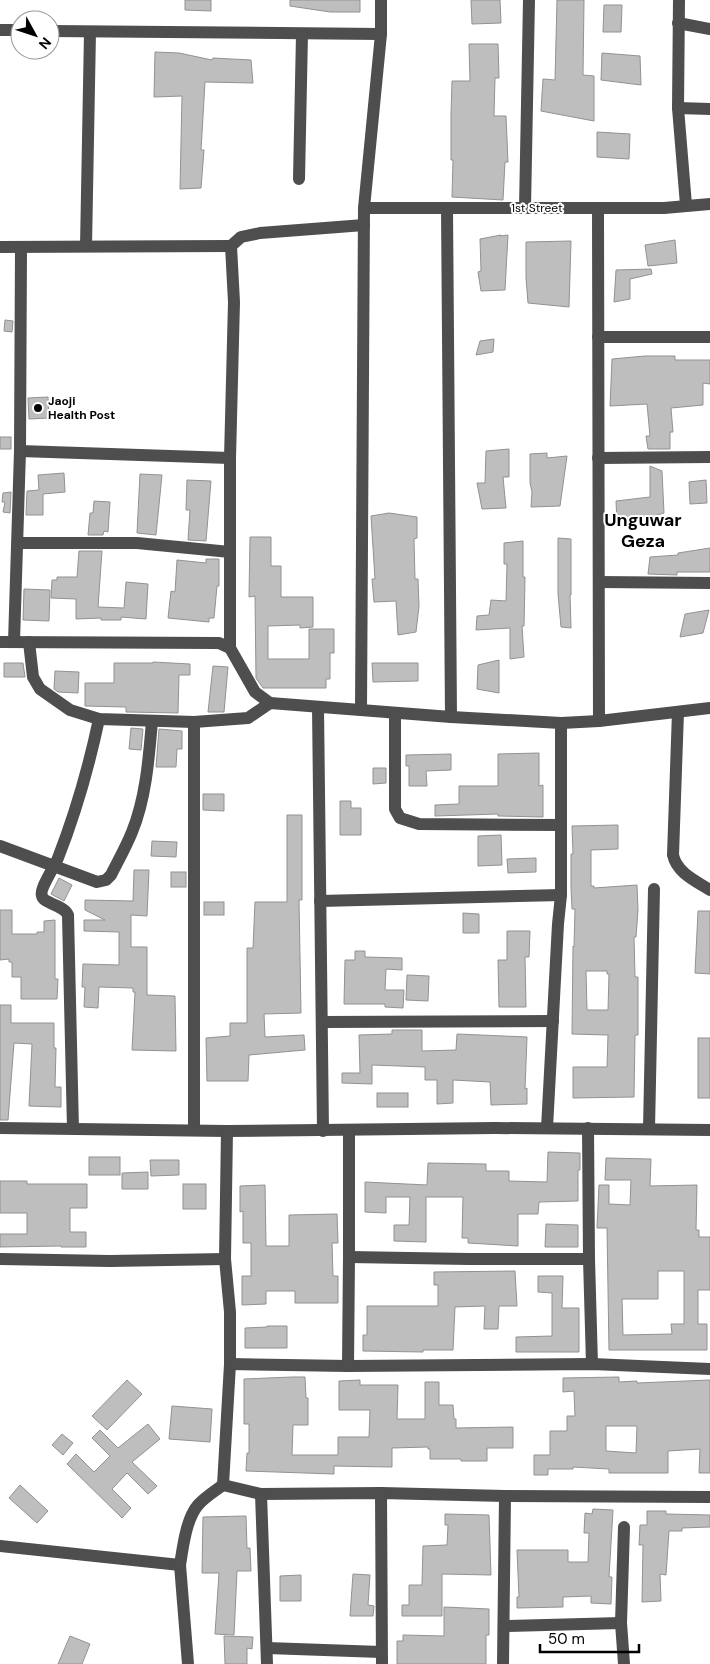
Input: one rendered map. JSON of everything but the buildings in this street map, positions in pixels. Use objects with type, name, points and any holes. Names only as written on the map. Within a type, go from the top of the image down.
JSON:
[{"type":"street","points":[[361,710],[364,208],[381,34],[381,0]]},
{"type":"street","points":[[525,208],[529,0]]},
{"type":"street","points":[[679,0],[678,108],[686,205]]},
{"type":"street","points":[[678,23],[710,30]]},
{"type":"street","points":[[60,31],[381,34]]},
{"type":"street","points":[[86,246],[90,32]]},
{"type":"street","points":[[300,179],[302,34]]},
{"type":"street","points":[[678,108],[710,109]]},
{"type":"street","name":"1st Street","points":[[364,208],[664,208],[710,204]]},
{"type":"street","points":[[446,208],[451,717]]},
{"type":"street","points":[[598,208],[599,721]]},
{"type":"street","points":[[0,247],[231,246],[241,237],[260,233],[364,225]]},
{"type":"street","points":[[231,246],[234,302],[230,458],[230,648],[255,692],[270,703],[451,717],[561,723],[599,721],[710,708]]},
{"type":"street","points":[[14,642],[20,451],[21,248]]},
{"type":"street","points":[[598,337],[710,336]]},
{"type":"street","points":[[20,451],[230,458]]},
{"type":"street","points":[[598,458],[710,457]]},
{"type":"street","points":[[18,543],[137,543],[230,552]]},
{"type":"street","points":[[599,582],[710,583]]},
{"type":"street","points":[[0,642],[219,643],[230,648]]},
{"type":"street","points":[[29,642],[33,677],[40,689],[70,710],[99,719],[194,722],[248,718],[270,703]]},
{"type":"street","points":[[318,707],[323,1131]]},
{"type":"street","points":[[678,712],[674,855],[676,863],[683,872],[710,890]]},
{"type":"street","points":[[395,713],[395,809],[400,818],[419,824],[561,825]]},
{"type":"street","points":[[73,1129],[68,916],[66,911],[44,899],[41,895],[55,866],[73,819],[92,753],[99,719]]},
{"type":"street","points":[[0,846],[97,882],[106,880],[111,875],[132,832],[140,808],[152,721]]},
{"type":"street","points":[[194,722],[194,1130]]},
{"type":"street","points":[[547,1128],[558,924],[562,895],[561,723]]},
{"type":"street","points":[[649,1129],[654,889]]},
{"type":"street","points":[[320,901],[562,895]]},
{"type":"street","points":[[322,1022],[553,1021]]},
{"type":"street","points":[[0,1128],[227,1131],[547,1128],[710,1130]]},
{"type":"street","points":[[588,1128],[592,1364]]},
{"type":"street","points":[[188,1664],[180,1565],[184,1541],[198,1505],[223,1485],[230,1364],[230,1312],[225,1259],[227,1131]]},
{"type":"street","points":[[348,1366],[350,1257],[349,1131]]},
{"type":"street","points":[[350,1257],[589,1259]]},
{"type":"street","points":[[0,1259],[110,1261],[225,1259]]},
{"type":"street","points":[[230,1364],[348,1366],[592,1364],[710,1369]]},
{"type":"street","points":[[223,1485],[261,1494],[381,1493],[505,1496],[710,1496]]},
{"type":"street","points":[[267,1648],[381,1658],[381,1493]]},
{"type":"street","points":[[261,1494],[267,1664]]},
{"type":"street","points":[[504,1664],[505,1496]]},
{"type":"street","points":[[624,1528],[622,1623],[624,1664]]},
{"type":"street","points":[[0,1546],[180,1565]]},
{"type":"street","points":[[504,1626],[622,1623]]},
{"type":"place","name":"Jaoji Health Post","points":[[38,408]]},
{"type":"district","name":"Unguwar Geza","points":[[643,530]]}]
